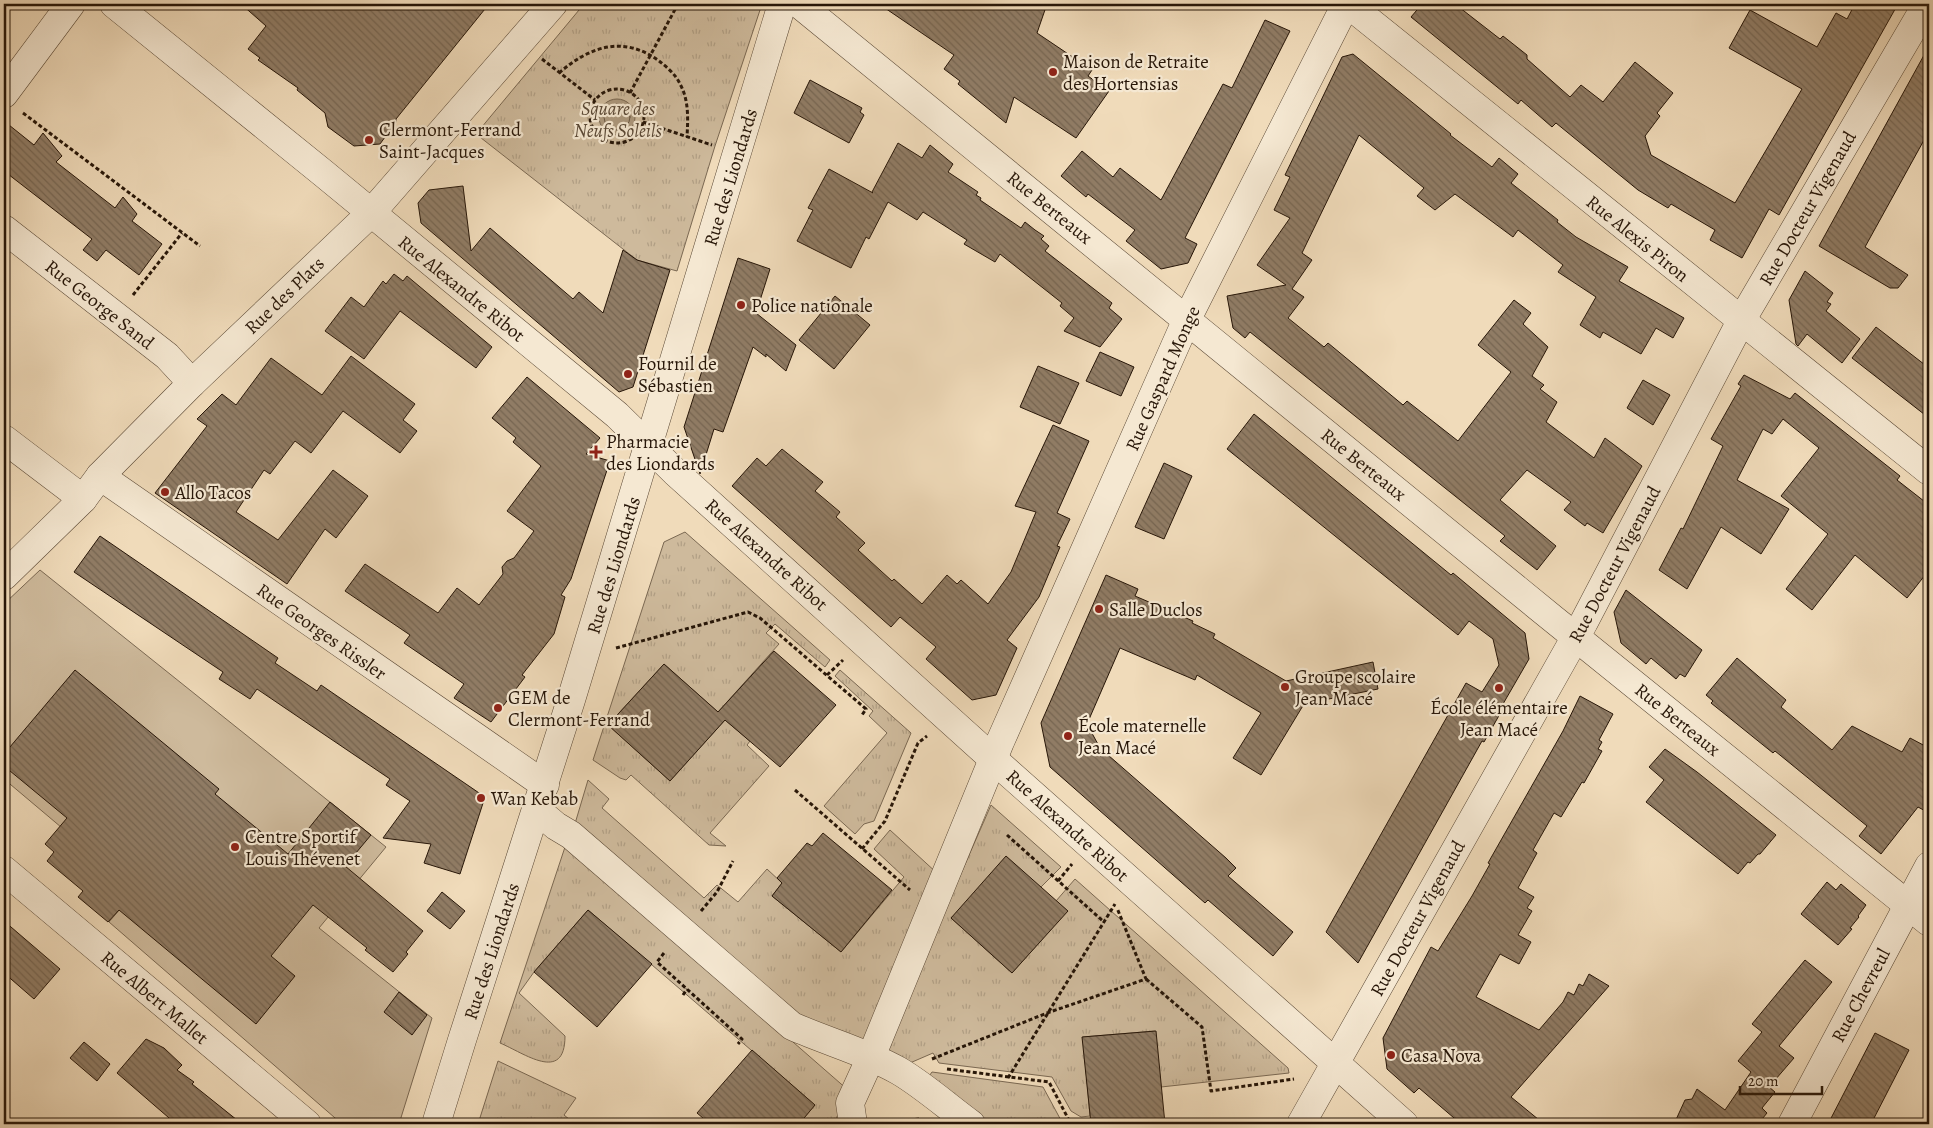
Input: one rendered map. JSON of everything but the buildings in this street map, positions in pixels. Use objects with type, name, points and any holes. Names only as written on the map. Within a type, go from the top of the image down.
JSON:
[{"type":"street","points":[[12,102],[71,4]]},
{"type":"street","name":"Rue Alexandre Ribot","points":[[114,4],[371,212],[617,415],[649,447],[993,758],[1404,1124]]},
{"type":"street","name":"Rue des Plats","points":[[4,576],[83,499],[100,476],[192,383],[371,212],[553,4]]},
{"type":"street","name":"Rue des Liondards","points":[[436,1124],[541,798],[782,4]]},
{"type":"street","name":"Rue Berteaux","points":[[799,4],[1929,922]]},
{"type":"street","name":"Rue Gaspard Monge","points":[[853,1124],[850,1103],[871,1057],[993,758],[1187,319],[1347,4]]},
{"type":"street","name":"Rue Alexis Piron","points":[[1347,4],[1929,471]]},
{"type":"street","name":"Rue Docteur Vigenaud","points":[[1301,1124],[1576,636],[1742,321],[1927,4]]},
{"type":"street","name":"Rue George Sand","points":[[4,229],[167,356],[192,383]]},
{"type":"street","points":[[4,439],[83,499]]},
{"type":"street","name":"Rue Georges Rissler","points":[[100,476],[541,798],[556,826],[570,835],[792,1026],[871,1057],[902,1072],[971,1124]]},
{"type":"street","name":"Rue Chevreul","points":[[1792,1124],[1929,866]]},
{"type":"street","name":"Rue Albert Mallet","points":[[4,870],[307,1124]]},
{"type":"path","points":[[630,93],[678,4]]},
{"type":"path","points":[[520,42],[594,100]]},
{"type":"path","points":[[559,73],[575,60],[596,49],[616,46],[635,48],[650,55],[667,67],[680,82],[688,111],[688,137]]},
{"type":"path","points":[[615,89],[623,89],[630,93],[642,105],[644,113],[640,130],[634,137],[618,144],[609,143],[601,139],[595,133],[589,117],[590,108],[594,100],[600,94],[615,89]]},
{"type":"path","points":[[12,102],[200,246]]},
{"type":"path","points":[[643,122],[737,153]]},
{"type":"path","points":[[117,317],[182,233]]},
{"type":"path","points":[[613,649],[748,612],[760,618],[866,709],[862,715]]},
{"type":"path","points":[[862,849],[885,821],[918,742],[950,719]]},
{"type":"path","points":[[796,790],[932,909]]},
{"type":"path","points":[[1007,835],[1104,922]]},
{"type":"path","points":[[1008,1078],[1115,904],[1146,979],[1202,1027],[1211,1091],[1297,1079],[1318,1092]]},
{"type":"path","points":[[902,1072],[1047,1013],[1146,979]]},
{"type":"path","points":[[683,995],[686,989]]},
{"type":"path","points":[[946,1069],[1049,1082],[1071,1124]]},
{"type":"green space","name":"Square des Neufs Soleils","points":[[584,4],[762,4],[715,146],[677,271],[637,260],[476,134]]},
{"type":"green space","points":[[685,532],[830,660],[825,667],[775,624],[766,633],[779,644],[718,712],[664,664],[608,725],[670,781],[725,720],[750,741],[747,745],[769,766],[710,833],[726,846],[709,845],[631,775],[626,780],[620,778],[593,760],[664,542]]},
{"type":"green space","name":"Centre Sportif Louis Thévenet","points":[[40,570],[386,847],[319,928],[432,1018],[399,1124],[342,1124],[109,922],[138,888],[106,865],[4,779],[4,604]]},
{"type":"green space","points":[[840,670],[911,733],[874,821],[864,824],[855,834],[824,806],[887,733],[869,716],[873,711],[835,676]]},
{"type":"green space","points":[[588,780],[609,799],[602,808],[704,898],[717,885],[738,902],[767,869],[782,883],[772,896],[841,952],[904,877],[874,849],[890,830],[938,874],[866,1046],[788,1013],[574,827]]},
{"type":"green space","points":[[991,805],[1061,867],[1041,887],[951,918],[1012,973],[1067,911],[1056,901],[1075,879],[1288,1068],[1289,1073],[1161,1087],[1155,1031],[1083,1037],[1090,1116],[1081,1117],[1071,1111],[1052,1077],[939,1063],[933,1053],[896,1069],[882,1054]]},
{"type":"green space","points":[[566,844],[848,1090],[834,1124],[799,1124],[815,1105],[588,910],[534,972],[519,993],[565,1036],[563,1050],[558,1059],[551,1062],[531,1058],[500,1043]]},
{"type":"green space","points":[[498,1061],[576,1098],[564,1115],[575,1124],[478,1124]]},
{"type":"green space","points":[[932,1072],[1043,1087],[1063,1124],[981,1124],[924,1083]]},
{"type":"water","points":[[617,99],[624,100],[630,104],[634,110],[634,124],[630,130],[624,134],[617,135],[610,134],[604,130],[600,124],[599,117],[600,110],[604,104],[610,100]]},
{"type":"place","name":"Maison de Retraite des Hortensias","points":[[1053,72]]},
{"type":"place","name":"Clermont-Ferrand Saint-Jacques","points":[[369,140]]},
{"type":"place","name":"Police nationale","points":[[741,305]]},
{"type":"place","name":"Fournil de Sébastien","points":[[628,374]]},
{"type":"place","name":"Pharmacie des Liondards","points":[[596,452]]},
{"type":"place","name":"Allo Tacos","points":[[165,492]]},
{"type":"place","name":"Salle Duclos","points":[[1099,609]]},
{"type":"place","name":"Groupe scolaire Jean Macé","points":[[1285,687]]},
{"type":"place","name":"École élémentaire Jean Macé","points":[[1499,688]]},
{"type":"place","name":"GEM de Clermont-Ferrand","points":[[498,708]]},
{"type":"place","name":"École maternelle Jean Macé","points":[[1068,736]]},
{"type":"place","name":"Wan Kebab","points":[[481,798]]},
{"type":"place","name":"Centre Sportif Louis Thévenet","points":[[235,847]]},
{"type":"place","name":"Casa Nova","points":[[1391,1055]]}]
